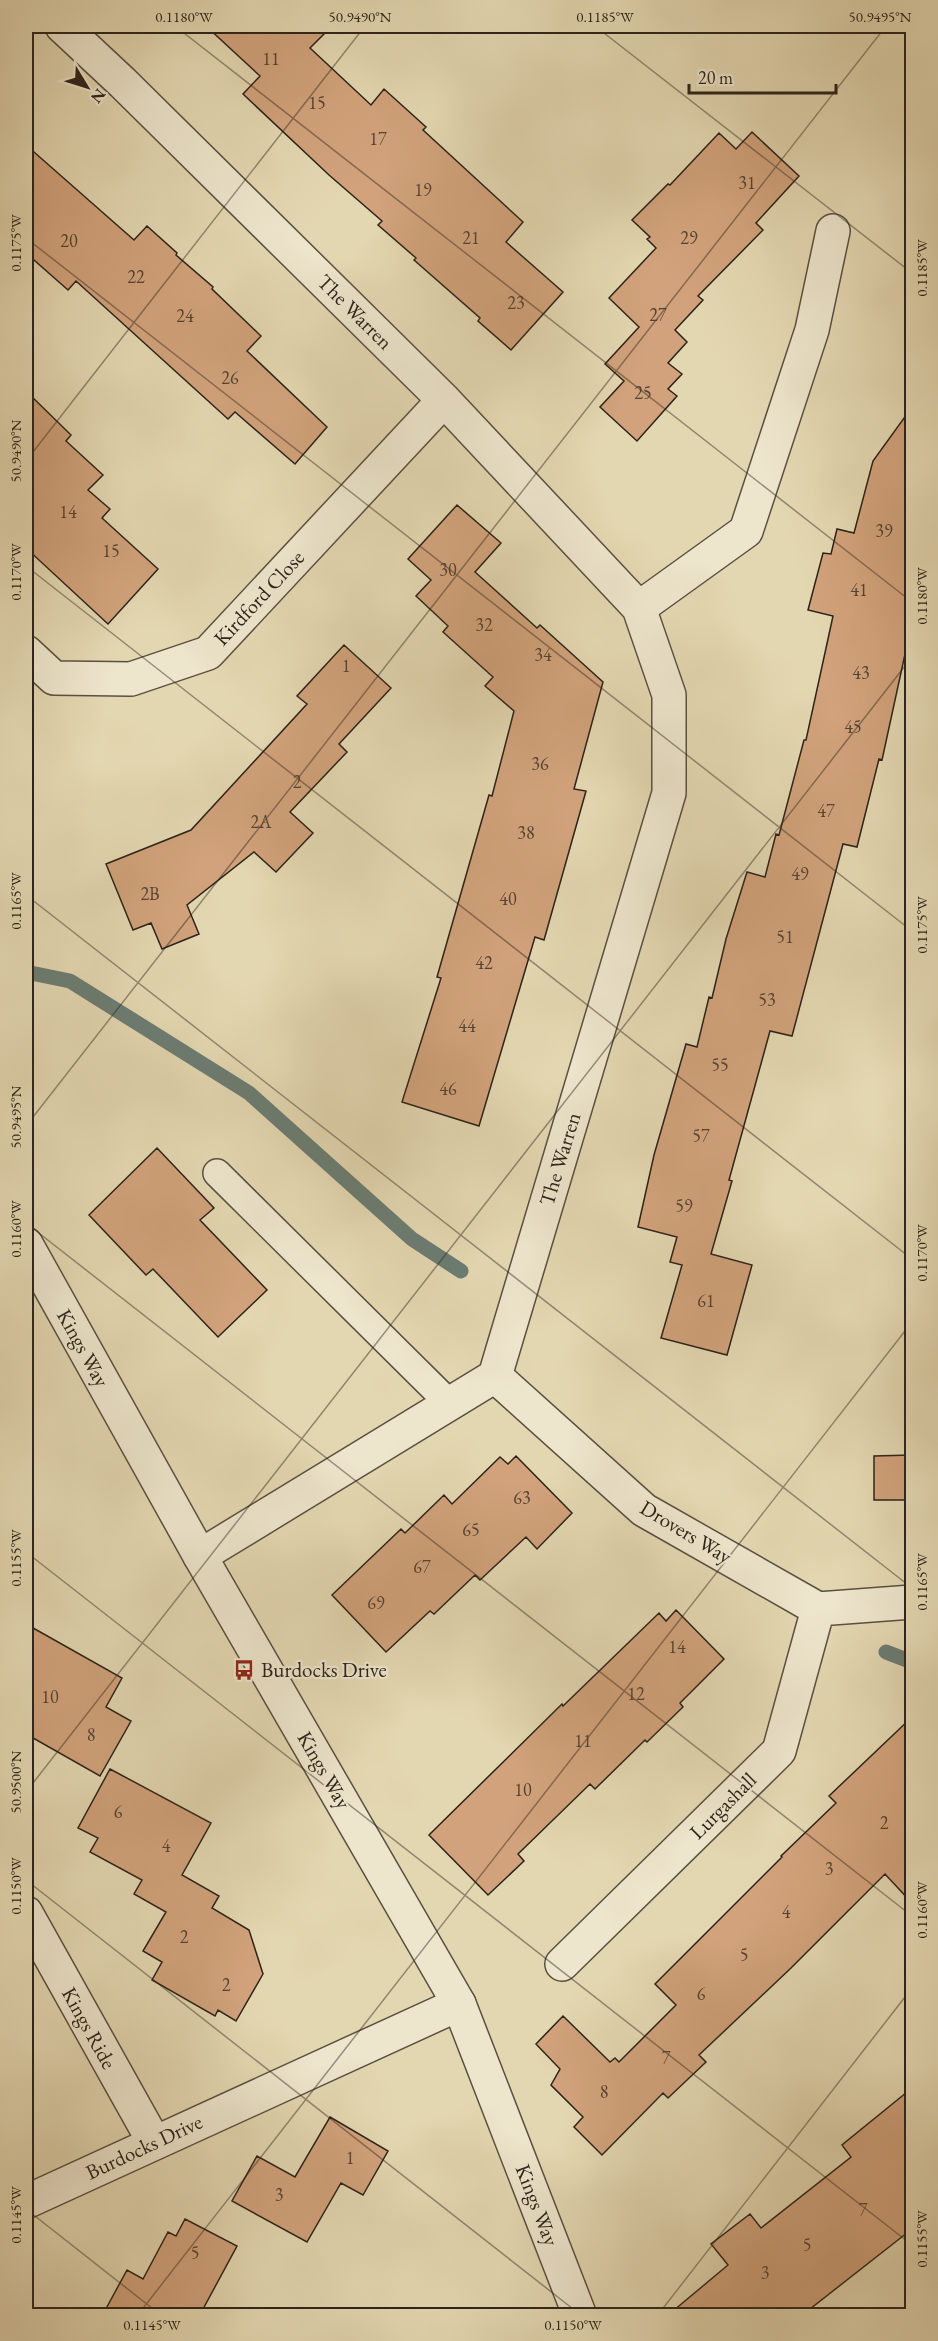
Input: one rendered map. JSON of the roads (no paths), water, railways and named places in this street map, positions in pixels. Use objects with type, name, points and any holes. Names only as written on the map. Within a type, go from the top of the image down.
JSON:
[{"type":"street","name":"The Warren","points":[[62,26],[123,82],[444,400],[639,608],[669,695],[669,793],[495,1376]]},
{"type":"street","points":[[639,608],[746,531],[812,330],[833,231]]},
{"type":"street","name":"Kirdford Close","points":[[26,652],[54,678],[131,679],[208,653],[444,400]]},
{"type":"street","name":"Kings Way","points":[[26,1244],[200,1556],[459,2004],[580,2316]]},
{"type":"street","points":[[200,1556],[451,1405],[495,1376]]},
{"type":"street","name":"Drovers Way","points":[[495,1376],[645,1510],[818,1609]]},
{"type":"street","points":[[818,1609],[912,1602]]},
{"type":"street","name":"Lurgashall","points":[[562,1964],[779,1751],[818,1609]]},
{"type":"street","name":"Kings Ride","points":[[26,1913],[154,2142]]},
{"type":"street","name":"Burdocks Drive","points":[[26,2202],[459,2004]]},
{"type":"lane","points":[[217,1173],[451,1405]]},
{"type":"waterway","points":[[26,972],[70,981],[249,1093],[412,1239],[461,1271]]},
{"type":"waterway","points":[[886,1652],[912,1662]]},
{"type":"place","name":"Burdocks Drive","points":[[244,1670]]}]
